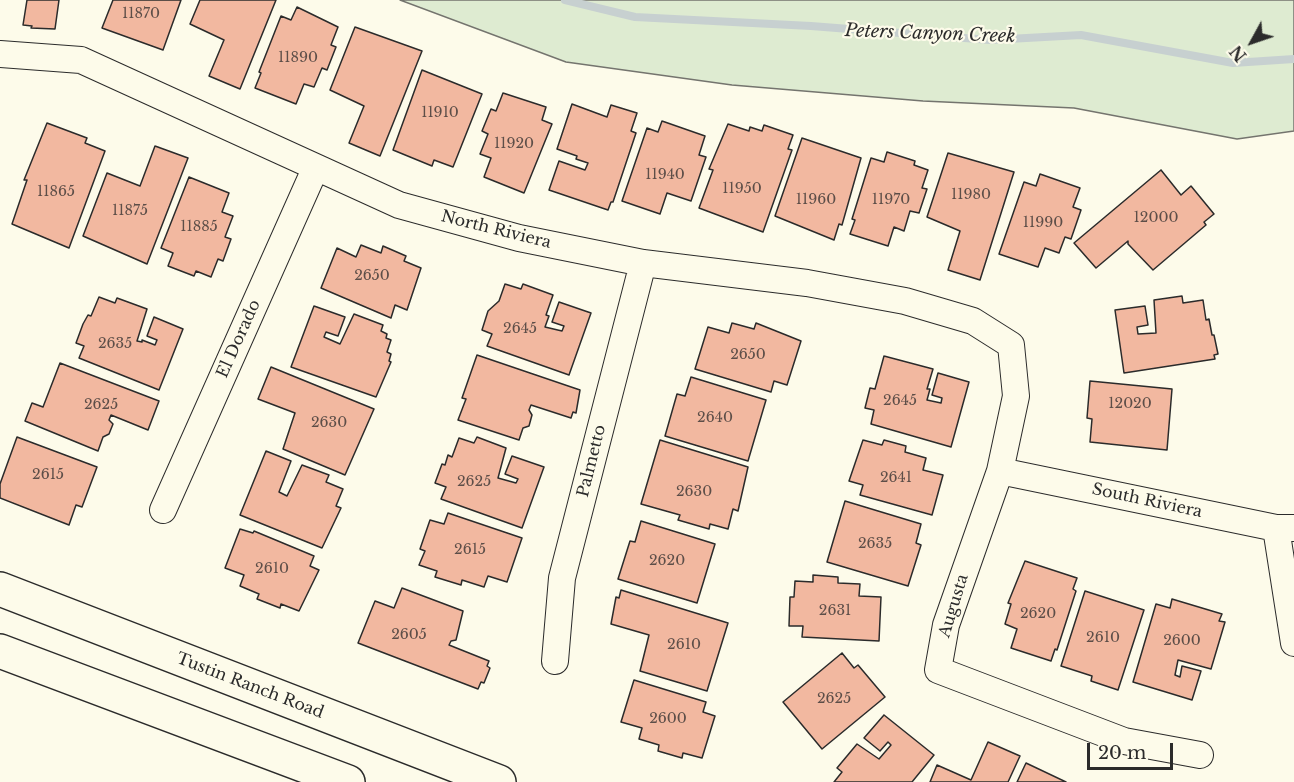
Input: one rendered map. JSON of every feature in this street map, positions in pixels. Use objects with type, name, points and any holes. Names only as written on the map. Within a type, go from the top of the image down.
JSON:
[{"type":"main road","name":"Tustin Ranch Road","points":[[0,589],[499,782]]},
{"type":"main road","points":[[0,651],[348,782]]},
{"type":"street","name":"North Riviera","points":[[0,54],[81,60],[315,169],[399,205],[519,238],[643,263],[807,283],[905,301],[973,321],[1011,345]]},
{"type":"street","name":"El Dorado","points":[[163,510],[315,169]]},
{"type":"street","name":"Palmetto","points":[[555,661],[562,578],[643,263]]},
{"type":"street","name":"Augusta","points":[[1011,345],[1016,396],[1000,471],[946,625],[938,670],[1124,741],[1200,755]]},
{"type":"street","name":"South Riviera","points":[[1000,471],[1285,528]]},
{"type":"street","points":[[1285,528],[1294,643]]},
{"type":"green space","points":[[400,0],[1294,0],[1294,131],[1237,139],[1074,108],[923,101],[732,85],[566,62]]},
{"type":"building","points":[[27,0],[59,0],[55,29],[31,28],[32,26],[23,25]]},
{"type":"building","points":[[113,0],[181,0],[163,50],[102,28]]},
{"type":"building","points":[[200,0],[276,0],[240,89],[209,76],[224,40],[190,24]]},
{"type":"building","points":[[297,7],[338,27],[331,45],[336,47],[327,70],[322,68],[314,87],[304,84],[296,104],[255,88],[281,16],[291,20]]},
{"type":"building","points":[[355,27],[422,51],[380,156],[349,143],[364,106],[330,90]]},
{"type":"building","points":[[422,70],[482,94],[453,167],[434,160],[432,166],[393,150]]},
{"type":"building","points":[[503,93],[546,107],[542,120],[552,124],[524,193],[484,177],[491,158],[480,154],[488,134],[482,131],[491,109],[496,111]]},
{"type":"building","points":[[572,104],[607,117],[611,105],[637,113],[631,131],[636,133],[613,202],[608,210],[549,190],[559,161],[585,170],[588,163],[576,159],[577,156],[557,149]]},
{"type":"building","points":[[662,121],[705,136],[699,155],[706,157],[691,201],[667,193],[660,214],[622,201],[647,128],[658,132]]},
{"type":"building","points":[[47,123],[87,138],[85,143],[105,151],[69,248],[12,224],[27,180],[24,180]]},
{"type":"building","points":[[728,124],[749,131],[750,127],[762,131],[764,125],[793,135],[788,149],[792,150],[763,232],[699,208],[713,170],[709,169]]},
{"type":"building","points":[[802,138],[861,158],[842,225],[839,224],[834,240],[775,216]]},
{"type":"building","points":[[155,146],[188,158],[147,264],[83,236],[107,173],[140,186]]},
{"type":"building","points":[[887,152],[915,161],[914,165],[928,170],[922,188],[927,189],[919,213],[910,211],[904,231],[894,227],[888,246],[850,234],[855,220],[852,219],[871,158],[884,162]]},
{"type":"building","points":[[948,153],[1014,172],[980,280],[948,270],[960,231],[927,217]]},
{"type":"building","points":[[1161,170],[1181,195],[1191,186],[1214,214],[1204,222],[1206,225],[1153,270],[1128,244],[1128,241],[1096,268],[1074,243]]},
{"type":"building","points":[[1040,174],[1080,188],[1073,207],[1081,210],[1071,239],[1065,237],[1059,253],[1045,248],[1038,267],[999,254],[1024,182],[1036,186]]},
{"type":"building","points":[[189,177],[229,193],[222,212],[233,216],[225,237],[231,239],[223,261],[218,259],[211,277],[196,271],[194,276],[168,266],[173,253],[161,248]]},
{"type":"building","points":[[361,245],[381,253],[383,246],[406,256],[404,261],[421,268],[407,310],[395,305],[391,318],[321,288],[337,248],[356,257]]},
{"type":"building","points":[[505,284],[521,289],[523,284],[553,295],[546,315],[549,316],[545,327],[562,331],[564,326],[552,322],[559,302],[591,313],[569,375],[487,346],[492,334],[482,330],[488,311],[499,301]]},
{"type":"building","points":[[1182,296],[1183,303],[1203,300],[1206,320],[1209,319],[1218,354],[1214,355],[1215,359],[1124,373],[1115,310],[1145,306],[1148,325],[1137,327],[1138,334],[1156,333],[1154,300]]},
{"type":"building","points":[[99,297],[115,303],[117,298],[147,309],[137,341],[142,342],[142,340],[155,345],[157,340],[147,336],[154,317],[183,329],[159,390],[79,358],[84,346],[76,343],[83,324],[88,315],[91,316]]},
{"type":"building","points":[[314,306],[345,317],[338,336],[326,332],[324,337],[340,344],[354,314],[383,325],[381,331],[387,334],[386,338],[391,340],[387,352],[391,354],[389,361],[391,362],[376,397],[291,367]]},
{"type":"building","points":[[732,323],[754,329],[756,323],[801,341],[787,385],[774,381],[771,392],[695,369],[708,327],[729,333]]},
{"type":"building","points":[[477,355],[580,390],[576,413],[573,412],[571,418],[531,405],[529,410],[532,415],[529,426],[523,428],[519,440],[458,420],[466,399],[462,398]]},
{"type":"building","points":[[884,356],[933,369],[927,389],[930,389],[927,400],[941,403],[942,398],[932,395],[938,373],[969,382],[951,447],[871,424],[874,410],[865,408],[870,388],[875,389]]},
{"type":"building","points":[[60,363],[159,401],[148,430],[111,415],[109,420],[113,424],[109,434],[103,437],[98,451],[25,421],[32,403],[43,407]]},
{"type":"building","points":[[271,367],[374,409],[345,475],[283,449],[295,413],[258,399]]},
{"type":"building","points":[[691,377],[766,400],[748,461],[665,436],[677,394],[685,396]]},
{"type":"building","points":[[1090,381],[1172,389],[1167,450],[1090,442],[1092,419],[1087,418]]},
{"type":"building","points":[[17,437],[97,467],[82,507],[76,505],[69,525],[0,498],[0,484]]},
{"type":"building","points":[[477,437],[506,448],[498,478],[516,483],[518,479],[505,474],[512,456],[544,467],[522,528],[441,499],[446,487],[435,483],[442,464],[445,465],[448,455],[452,457],[459,438],[474,443]]},
{"type":"building","points":[[660,440],[748,467],[738,511],[733,509],[728,529],[710,524],[709,529],[678,520],[680,515],[641,504]]},
{"type":"building","points":[[863,440],[882,445],[884,440],[906,446],[905,452],[926,458],[923,470],[943,475],[932,515],[860,495],[863,485],[849,481]]},
{"type":"building","points":[[266,451],[291,461],[279,492],[287,496],[302,465],[329,475],[326,482],[343,489],[336,506],[341,508],[322,548],[240,515]]},
{"type":"building","points":[[845,501],[921,524],[916,543],[921,545],[908,586],[827,562]]},
{"type":"building","points":[[448,513],[522,538],[507,582],[488,576],[484,587],[462,580],[461,585],[435,577],[437,571],[419,565],[425,551],[420,549],[430,520],[444,524]]},
{"type":"building","points":[[641,521],[715,544],[697,603],[618,579],[630,541],[635,542]]},
{"type":"building","points":[[240,529],[253,533],[254,531],[314,556],[310,566],[319,570],[299,611],[281,604],[280,608],[257,599],[259,594],[240,586],[244,575],[225,568]]},
{"type":"building","points":[[1025,561],[1077,578],[1073,589],[1076,591],[1057,650],[1055,649],[1051,661],[1011,648],[1017,629],[1005,624],[1011,604],[1008,603]]},
{"type":"building","points":[[813,575],[838,577],[838,583],[860,584],[859,596],[881,597],[879,641],[802,637],[803,626],[789,626],[790,597],[794,597],[795,581],[813,582]]},
{"type":"building","points":[[402,588],[463,611],[456,640],[451,641],[449,645],[489,661],[487,666],[490,668],[484,683],[481,682],[478,689],[358,643],[375,601],[394,608]]},
{"type":"building","points":[[621,590],[728,623],[707,691],[640,671],[649,635],[611,624],[616,597],[619,598]]},
{"type":"building","points":[[1085,591],[1144,610],[1118,690],[1091,681],[1092,676],[1061,666]]},
{"type":"building","points":[[1172,599],[1222,614],[1219,621],[1225,622],[1211,669],[1178,660],[1175,675],[1180,677],[1182,666],[1201,671],[1192,700],[1133,682],[1156,604],[1170,608]]},
{"type":"building","points":[[842,653],[854,668],[858,665],[885,697],[822,749],[783,702]]},
{"type":"building","points":[[634,680],[706,702],[703,712],[715,716],[702,758],[683,753],[682,758],[658,751],[659,745],[639,739],[642,728],[621,722]]},
{"type":"building","points":[[884,715],[934,755],[912,782],[834,782],[842,772],[837,768],[857,744],[879,759],[891,745],[888,742],[880,751],[864,738]]},
{"type":"building","points":[[988,742],[1020,756],[1008,782],[930,782],[937,765],[971,780]]},
{"type":"building","points":[[1026,763],[1066,782],[1017,782]]},
{"type":"waterway","name":"Peters Canyon Creek","points":[[565,0],[635,17],[811,26],[990,40],[1081,35],[1233,63],[1294,59]]}]
